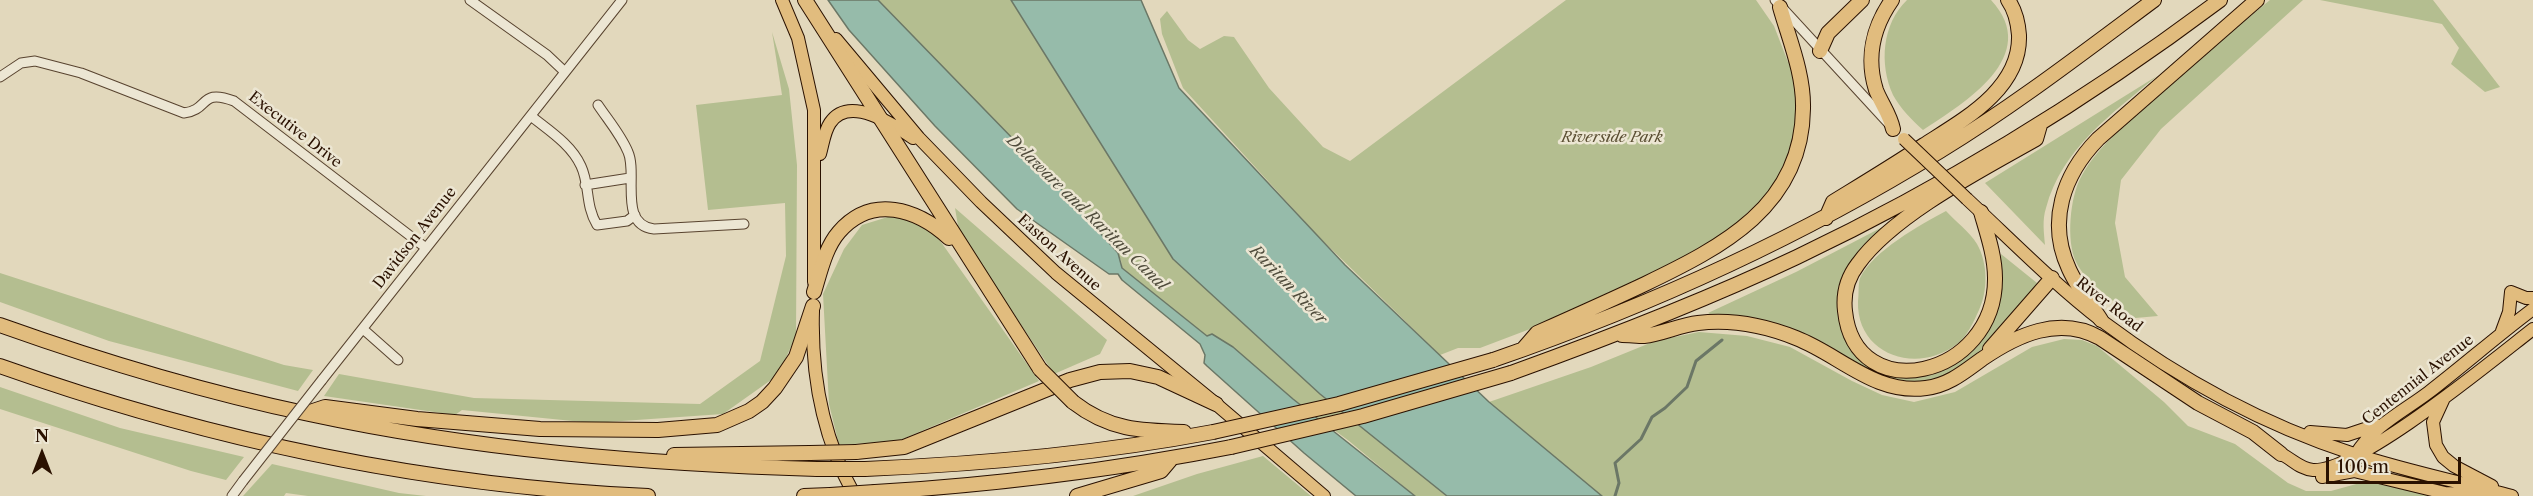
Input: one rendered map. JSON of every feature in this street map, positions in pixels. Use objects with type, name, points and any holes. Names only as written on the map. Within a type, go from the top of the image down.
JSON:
[{"type":"highway","points":[[805,0],[962,250],[1040,369],[1072,402],[1099,419],[1124,428],[1210,433]]},
{"type":"highway","points":[[1820,51],[1828,33],[1863,0]]},
{"type":"highway","points":[[1893,0],[1876,27],[1871,56],[1876,91],[1889,113],[1893,129]]},
{"type":"highway","points":[[1826,218],[1833,202],[1951,128],[1982,104],[2002,84],[2016,58],[2019,44],[2016,14],[2008,0]]},
{"type":"highway","points":[[0,325],[110,363],[305,414],[464,441],[575,454],[709,465],[865,469],[1037,459],[1162,442],[1340,404],[1493,360],[1676,290],[1826,218],[1894,179],[1985,122],[2061,70],[2154,0]]},
{"type":"highway","points":[[804,496],[1053,476],[1172,458],[1231,447],[1363,416],[1511,373],[1616,335],[1706,297],[1824,244],[1910,199],[2040,125],[2146,54],[2220,0]]},
{"type":"highway","points":[[2101,320],[2069,270],[2061,248],[2059,211],[2067,180],[2078,161],[2098,139],[2257,0]]},
{"type":"highway","points":[[1522,350],[1537,333],[1693,261],[1740,230],[1774,198],[1794,162],[1800,140],[1803,109],[1801,84],[1778,3]]},
{"type":"highway","points":[[1981,212],[1994,261],[1995,291],[1990,311],[1975,338],[1952,359],[1928,369],[1891,368],[1872,359],[1854,339],[1845,315],[1846,287],[1857,264],[1885,236],[1912,215],[2036,139],[2040,125]]},
{"type":"highway","points":[[305,414],[325,407],[417,419],[540,429],[658,430],[717,424],[749,411],[762,402],[775,388],[796,357],[825,259],[838,233],[858,217],[870,212],[895,209],[909,212],[931,223],[962,250]]},
{"type":"highway","points":[[1616,335],[1645,336],[1696,323],[1749,325],[1798,338],[1873,380],[1905,389],[1929,388],[1967,372],[1981,360],[2052,278]]},
{"type":"highway","points":[[1981,360],[2015,339],[2036,330],[2061,328],[2092,333],[2198,403],[2253,432],[2281,454]]},
{"type":"highway","points":[[0,366],[150,415],[238,438],[393,470],[510,486],[648,496]]},
{"type":"highway","points":[[575,454],[810,453],[856,452],[904,447],[1070,380],[1100,372],[1130,371],[1158,377],[1216,404]]},
{"type":"highway","points":[[1077,496],[1161,471],[1172,458]]},
{"type":"highway","points":[[510,486],[528,496]]},
{"type":"main road","points":[[782,0],[798,38],[814,110],[815,369],[821,409],[832,448],[855,496]]},
{"type":"main road","name":"Easton Avenue","points":[[805,0],[882,95],[981,202],[1056,273],[1324,496]]},
{"type":"main road","points":[[816,171],[825,135],[832,120],[844,112],[865,112],[901,130],[929,148]]},
{"type":"main road","name":"River Road","points":[[1893,129],[2052,278],[2101,320],[2153,357],[2194,382],[2241,407],[2355,455],[2512,496]]},
{"type":"main road","points":[[2500,334],[2509,312],[2511,291],[2526,298],[2533,297]]},
{"type":"main road","name":"Centennial Avenue","points":[[2355,455],[2363,443],[2387,422],[2429,392],[2533,309]]},
{"type":"main road","name":"Centennial Avenue","points":[[2355,455],[2390,436],[2533,329]]},
{"type":"main road","points":[[2446,396],[2433,422],[2436,445],[2443,457],[2454,466],[2512,496]]},
{"type":"main road","points":[[2284,426],[2332,435],[2361,432],[2387,422]]},
{"type":"main road","points":[[2281,454],[2283,462],[2305,476],[2323,477],[2354,471],[2445,493],[2512,496]]},
{"type":"main road","points":[[2281,454],[2298,465],[2314,470],[2337,464],[2355,455]]},
{"type":"street","points":[[470,0],[547,55],[566,72]]},
{"type":"street","name":"Davidson Avenue","points":[[232,496],[622,0]]},
{"type":"street","name":"River Road","points":[[1778,3],[1893,129]]},
{"type":"street","name":"Executive Drive","points":[[0,77],[21,63],[35,61],[81,73],[184,113],[198,108],[211,97],[219,96],[234,101],[426,248]]},
{"type":"street","points":[[598,105],[629,154],[630,194],[635,215],[644,226],[654,229],[744,224]]},
{"type":"street","points":[[531,116],[574,154],[582,167],[589,211],[597,225],[627,221],[635,215]]},
{"type":"street","points":[[585,185],[630,178]]},
{"type":"street","points":[[363,329],[398,360]]},
{"type":"green space","points":[[878,0],[1011,0],[1173,259],[1373,435],[1447,496],[1415,496],[1349,441],[1207,336],[1122,268],[1121,260]]},
{"type":"green space","name":"Riverside Park","points":[[1566,0],[1756,0],[1774,26],[1788,62],[1791,61],[1798,95],[1796,130],[1791,148],[1770,191],[1726,233],[1668,266],[1538,326],[1480,348],[1458,348],[1440,355],[1318,236],[1183,88],[1162,34],[1160,19],[1167,11],[1188,40],[1200,49],[1224,36],[1234,37],[1269,88],[1323,147],[1350,161]]},
{"type":"green space","points":[[1907,0],[1991,0],[2005,21],[2008,40],[2003,59],[1992,76],[1976,92],[1923,130],[1906,114],[1896,100],[1886,70],[1885,45],[1888,32],[1892,21]]},
{"type":"green space","points":[[2270,0],[2303,0],[2161,129],[2121,180],[2115,223],[2125,277],[2158,316],[2135,318],[2094,285],[2076,262],[2070,231],[2077,186],[2097,153],[2118,131]]},
{"type":"green space","points":[[2320,0],[2433,0],[2500,87],[2485,92],[2451,64],[2459,48],[2442,24]]},
{"type":"green space","points":[[772,32],[789,89],[797,165],[796,336],[778,375],[723,414],[593,423],[462,410],[455,415],[324,396],[339,374],[474,398],[700,404],[760,361],[786,256],[785,203],[708,210],[696,105],[782,95]]},
{"type":"green space","points":[[2157,76],[2106,119],[2076,150],[2064,167],[2045,213],[2045,245],[1985,183]]},
{"type":"green space","points":[[955,208],[1107,340],[1100,354],[1054,374],[959,232]]},
{"type":"green space","points":[[1946,211],[1970,235],[1981,252],[1986,277],[1982,302],[1972,324],[1957,344],[1941,353],[1924,358],[1908,358],[1892,354],[1878,347],[1867,335],[1860,320],[1858,301],[1860,278],[1866,268],[1886,249],[1911,231]]},
{"type":"green space","points":[[891,216],[929,225],[1039,381],[898,441],[839,445],[829,404],[823,294],[844,249],[862,225]]},
{"type":"green space","points":[[1896,220],[1846,272],[1851,343],[1901,374],[1922,376],[1938,373],[1953,366],[1978,343],[1995,315],[1999,300],[2001,254],[2037,283],[2032,293],[1983,349],[1964,365],[1944,377],[1922,383],[1899,383],[1873,374],[1806,335],[1741,323],[1708,313],[1796,272]]},
{"type":"green space","points":[[0,273],[284,365],[313,370],[298,391],[109,341],[0,302]]},
{"type":"green space","points":[[1699,332],[1747,336],[1790,347],[1882,395],[1914,402],[1955,392],[2032,347],[2064,339],[2082,340],[2097,346],[2164,402],[2188,426],[2235,444],[2288,483],[2306,491],[2331,491],[2378,478],[2440,496],[1602,496],[1489,402],[1591,367],[1655,341]]},
{"type":"green space","points":[[0,387],[120,428],[244,457],[226,480],[191,471],[0,409]]},
{"type":"green space","points":[[1263,456],[1311,496],[1133,496],[1197,474]]},
{"type":"green space","points":[[272,464],[399,493],[426,496],[308,496],[286,493],[284,496],[243,496]]},
{"type":"water","points":[[828,0],[878,0],[1053,180],[1118,253],[1122,268],[1207,336],[1212,334],[1233,347],[1293,399],[1415,496],[1356,496],[1304,453],[1204,363],[1205,355],[1200,344],[1122,280],[1118,274],[1109,274],[1017,209],[935,126],[849,30]]},
{"type":"water","name":"Raritan River","points":[[1011,0],[1141,0],[1179,88],[1345,265],[1489,402],[1602,496],[1447,496],[1320,394],[1173,259]]},
{"type":"waterway","points":[[1615,496],[1619,483],[1615,463],[1641,439],[1652,417],[1687,387],[1696,361],[1722,340]]},
{"type":"water label","name":"Delaware and Raritan Canal","points":[[1087,213]]}]
